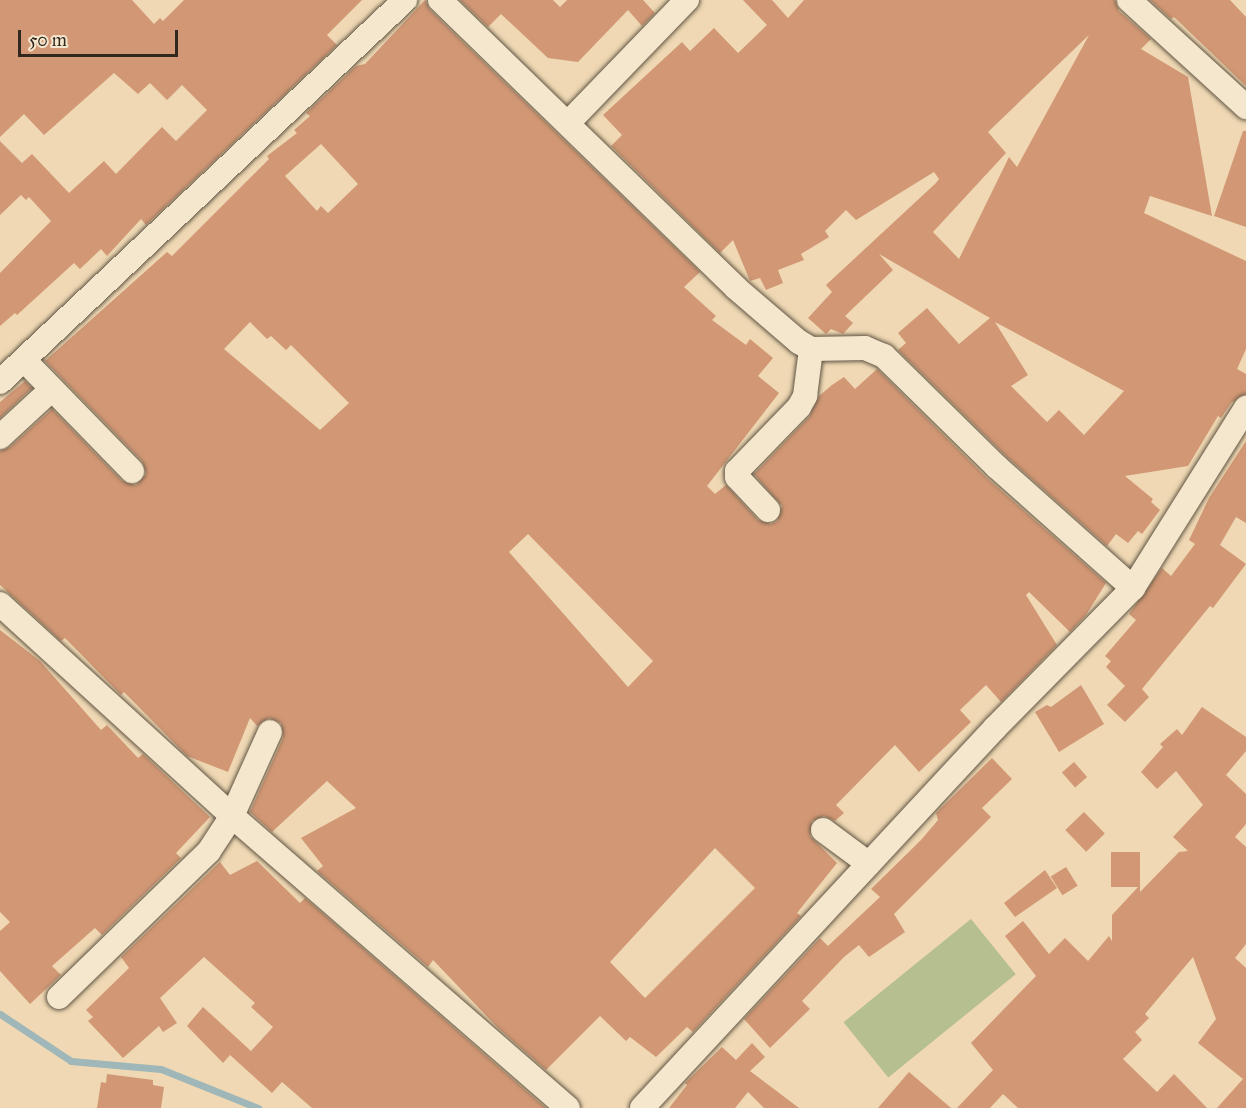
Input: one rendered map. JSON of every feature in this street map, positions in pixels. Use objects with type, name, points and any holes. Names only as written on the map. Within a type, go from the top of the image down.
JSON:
[{"type":"street","points":[[0,382],[405,0]]},
{"type":"street","points":[[440,0],[569,122],[736,288],[811,349],[865,348],[884,356],[997,466],[1133,588]]},
{"type":"street","points":[[569,122],[687,0]]},
{"type":"street","points":[[1129,0],[1246,107]]},
{"type":"street","points":[[768,510],[736,477],[736,471],[799,407],[806,396],[811,349]]},
{"type":"street","points":[[24,360],[132,471]]},
{"type":"street","points":[[0,437],[51,390]]},
{"type":"street","points":[[642,1108],[869,864],[1133,588],[1246,408]]},
{"type":"street","points":[[0,604],[232,816],[568,1108]]},
{"type":"street","points":[[59,997],[209,851],[232,816],[270,732]]},
{"type":"street","points":[[823,830],[869,864]]},
{"type":"green space","points":[[971,919],[1016,974],[888,1077],[844,1022]]},
{"type":"building","points":[[0,0],[132,0],[154,24],[160,18],[163,21],[184,0],[362,0],[327,35],[337,45],[146,225],[141,219],[107,256],[101,249],[80,269],[74,263],[17,315],[15,313],[0,326],[0,273],[51,221],[29,197],[26,200],[21,195],[0,215],[0,141],[22,163],[32,154],[69,193],[104,161],[116,174],[162,127],[176,141],[207,110],[182,85],[167,100],[150,83],[138,94],[114,73],[44,135],[24,114],[0,137]]},
{"type":"building","points":[[425,0],[430,10],[700,272],[684,287],[716,316],[712,320],[746,345],[750,339],[773,358],[758,376],[779,393],[707,486],[715,494],[726,485],[758,520],[771,524],[777,521],[782,506],[754,474],[809,417],[819,396],[844,377],[855,389],[877,369],[987,478],[1106,583],[1086,615],[1070,632],[1029,592],[1026,595],[1057,645],[1001,702],[986,685],[960,710],[971,722],[919,772],[895,745],[836,805],[844,813],[835,821],[824,816],[812,821],[810,836],[837,863],[797,913],[801,916],[693,1032],[687,1027],[656,1057],[630,1037],[626,1041],[600,1016],[546,1070],[498,1028],[433,960],[428,967],[317,871],[323,866],[301,838],[356,808],[327,781],[272,832],[250,812],[283,738],[281,723],[269,718],[257,726],[250,718],[228,772],[187,756],[124,692],[121,695],[65,638],[61,641],[0,585],[0,451],[10,447],[52,409],[122,481],[136,485],[146,474],[142,461],[45,361],[167,252],[172,256],[269,159],[267,156],[297,133],[294,130],[310,116],[306,113],[356,66],[365,64]],"holes":[[[321,144],[358,184],[328,213],[321,206],[317,211],[285,176]],[[250,322],[267,339],[271,336],[286,350],[291,345],[349,403],[320,430],[224,349]],[[528,534],[653,661],[628,687],[509,552]],[[715,848],[755,888],[645,998],[610,962]]]},
{"type":"building","points":[[460,0],[553,0],[560,7],[567,0],[643,0],[655,13],[642,26],[628,10],[578,62],[548,58],[501,14],[488,27]]},
{"type":"building","points":[[743,0],[772,0],[788,18],[804,0],[1115,0],[1119,11],[1151,39],[1141,49],[1188,77],[1212,216],[1150,196],[1144,213],[1246,261],[1246,349],[1237,369],[1246,374],[1246,394],[1231,403],[1221,418],[1218,416],[1188,466],[1125,476],[1153,499],[1151,502],[1160,510],[1142,534],[1138,531],[1128,543],[1116,534],[1107,546],[1007,457],[898,350],[906,343],[898,333],[927,308],[959,344],[990,318],[879,254],[893,270],[845,316],[853,323],[843,334],[831,329],[826,334],[808,318],[832,292],[826,285],[936,183],[939,179],[934,172],[856,220],[846,210],[825,231],[829,237],[801,254],[804,260],[778,270],[783,283],[766,290],[760,278],[750,281],[733,240],[720,253],[611,146],[622,135],[603,115],[682,42],[690,51],[714,28],[738,53],[767,25]],"holes":[[[1089,35],[1017,167],[1009,157],[959,259],[933,232],[1006,153],[988,132]],[[995,322],[1124,391],[1084,435],[1059,410],[1047,422],[1011,386],[1028,375]]]},
{"type":"building","points":[[1150,0],[1230,0],[1246,17],[1246,86],[1174,17],[1171,19]]},
{"type":"building","points":[[1243,131],[1246,131],[1246,227],[1214,216]]},
{"type":"building","points":[[25,381],[32,388],[0,418],[0,402]]},
{"type":"building","points":[[1246,441],[1246,523],[1236,517],[1220,545],[1246,564],[1213,608],[1210,606],[1142,689],[1149,697],[1125,722],[1107,705],[1125,686],[1106,667],[1111,661],[1105,656],[1136,620],[1129,614],[1162,568],[1171,576],[1195,544],[1189,540],[1209,498]]},
{"type":"building","points":[[0,630],[40,661],[101,730],[107,725],[138,758],[143,754],[210,817],[176,853],[181,858],[102,935],[95,928],[52,966],[61,975],[30,1004],[0,971],[0,931],[10,922],[0,912]]},
{"type":"building","points":[[1081,685],[1104,724],[1059,752],[1035,712],[1047,705],[1051,707]]},
{"type":"building","points":[[1202,707],[1246,737],[1246,751],[1226,775],[1246,794],[1246,824],[1235,837],[1246,847],[1246,944],[1235,958],[1246,968],[1246,1108],[1217,1108],[1243,1079],[1198,1043],[1216,1019],[1193,957],[1145,1014],[1149,1018],[1135,1032],[1142,1040],[1123,1059],[1157,1092],[1174,1074],[1207,1108],[1018,1108],[1003,1094],[990,1108],[957,1108],[993,1070],[971,1043],[1036,976],[1005,936],[1023,921],[1049,954],[1065,938],[1088,961],[1109,936],[1112,941],[1112,915],[1138,887],[1111,887],[1111,852],[1140,852],[1140,892],[1179,852],[1188,851],[1173,837],[1203,805],[1176,771],[1157,789],[1141,772],[1163,747],[1160,744],[1177,729],[1182,735]]},
{"type":"building","points":[[992,758],[1012,779],[982,808],[991,817],[894,914],[905,932],[869,957],[859,945],[844,957],[802,1001],[810,1009],[770,1048],[744,1019],[820,938],[828,946],[880,897],[871,889],[921,840],[938,820],[936,813]]},
{"type":"building","points":[[1074,762],[1087,777],[1075,788],[1062,772]]},
{"type":"building","points":[[1084,812],[1105,834],[1086,852],[1065,830]]},
{"type":"building","points":[[257,861],[300,903],[305,898],[546,1108],[312,1108],[282,1082],[272,1093],[230,1055],[223,1063],[187,1026],[203,1007],[251,1051],[273,1027],[251,1007],[255,1003],[204,957],[160,998],[177,1023],[163,1032],[159,1026],[123,1058],[88,1021],[93,1017],[86,1010],[129,968],[121,957],[220,862],[230,875]]},
{"type":"building","points":[[1066,867],[1078,886],[1062,895],[1051,877]]},
{"type":"building","points":[[1045,870],[1057,888],[1015,917],[1004,903]]},
{"type":"building","points":[[752,1043],[765,1057],[750,1071],[799,1108],[764,1108],[748,1092],[735,1108],[669,1108],[687,1085],[685,1083],[722,1047],[736,1060]]},
{"type":"building","points":[[909,1072],[951,1108],[878,1108]]},
{"type":"building","points":[[107,1074],[153,1080],[153,1085],[164,1087],[161,1108],[97,1108],[101,1082],[106,1083]]},
{"type":"waterway","points":[[0,1014],[71,1061],[161,1069],[258,1108]]}]
